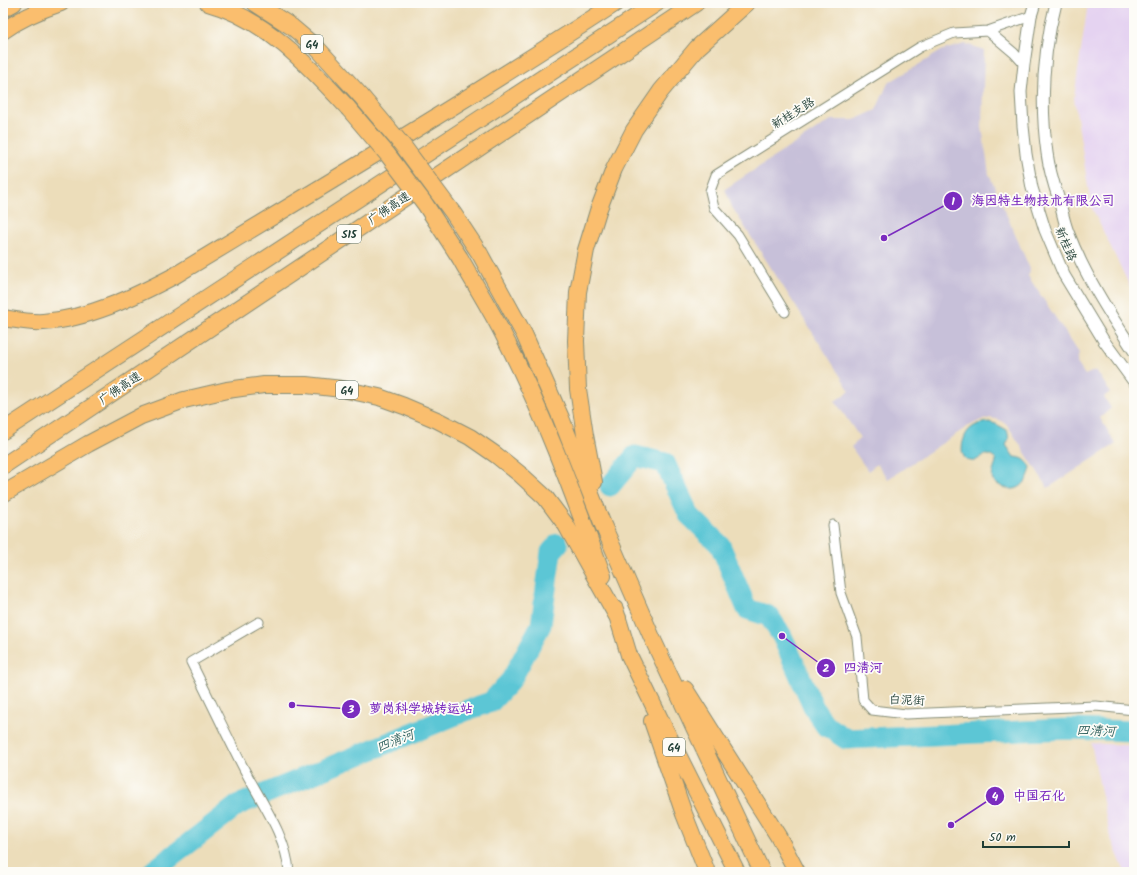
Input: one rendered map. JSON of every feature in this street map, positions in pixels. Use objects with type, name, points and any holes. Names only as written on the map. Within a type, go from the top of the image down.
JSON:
[{"type":"highway","points":[[3,9],[14,3]]},
{"type":"highway","points":[[3,31],[39,11],[61,3]]},
{"type":"highway","points":[[208,3],[245,18],[292,51],[348,108],[388,155],[426,204],[460,258],[502,332],[575,497],[618,618]]},
{"type":"highway","name":"G4","points":[[255,3],[292,27],[318,49],[361,96],[404,147],[444,201],[480,254],[527,341],[561,418],[603,525],[653,640],[762,872]]},
{"type":"highway","points":[[3,318],[42,322],[69,319],[101,309],[137,295],[174,276],[416,130],[616,3]]},
{"type":"highway","name":"广佛高速","points":[[3,431],[657,3]]},
{"type":"highway","name":"广佛高速","points":[[3,466],[696,3]]},
{"type":"highway","points":[[603,525],[585,435],[578,389],[576,341],[578,292],[586,250],[598,211],[614,169],[634,130],[661,91],[697,48],[747,3]]},
{"type":"highway","name":"G4","points":[[3,494],[88,444],[134,420],[184,400],[227,390],[264,385],[306,385],[342,389],[379,397],[438,420],[470,436],[521,475],[545,498],[566,525],[618,618],[630,655],[662,723],[737,872]]},
{"type":"highway","points":[[653,640],[778,836],[797,872]]},
{"type":"highway","points":[[630,655],[684,814],[708,872]]},
{"type":"street","name":"新桂路","points":[[1035,3],[1031,16],[1024,64],[1022,92],[1023,126],[1032,188],[1045,230],[1064,275],[1104,341],[1134,382]]},
{"type":"street","name":"新桂路","points":[[1056,3],[1050,29],[1043,93],[1047,155],[1067,231],[1095,290],[1134,351]]},
{"type":"street","name":"新桂支路","points":[[785,312],[738,235],[714,208],[710,191],[716,175],[920,47],[954,33],[988,31],[1031,16]]},
{"type":"street","points":[[988,31],[1014,53],[1024,64]]},
{"type":"street","name":"白泥街","points":[[834,525],[842,593],[857,637],[863,700],[872,710],[906,714],[1096,706],[1134,710]]},
{"type":"street","points":[[259,622],[191,662],[247,775],[282,841],[288,861],[289,872]]},
{"type":"shaded area","points":[[1088,3],[1134,3],[1134,295],[1091,206],[1074,98]]},
{"type":"shaded area","points":[[965,44],[984,50],[982,127],[989,174],[1030,269],[1028,276],[1079,353],[1077,363],[1085,375],[1096,370],[1110,392],[1104,397],[1111,408],[1100,418],[1116,444],[1048,488],[1008,426],[1000,420],[991,418],[981,420],[967,427],[888,479],[877,464],[868,471],[851,447],[860,438],[835,401],[850,391],[732,207],[725,189],[831,120],[854,120],[876,110],[888,83],[943,50]]},
{"type":"shaded area","points":[[1091,743],[1134,746],[1134,872],[1125,872],[1110,836]]},
{"type":"water","points":[[989,422],[1007,430],[1008,441],[1006,445],[1014,457],[1024,459],[1031,467],[1030,473],[1025,482],[1017,488],[1007,488],[993,481],[992,476],[996,460],[992,456],[985,455],[977,460],[971,461],[964,456],[962,452],[964,438],[969,430],[981,423]]},
{"type":"waterway","name":"四清河","points":[[610,486],[635,456],[665,463],[689,515],[720,545],[747,609],[769,616],[782,636],[814,708],[825,725],[846,739],[1068,729],[1134,731]]},
{"type":"waterway","name":"四清河","points":[[152,872],[238,805],[470,709],[491,702],[511,680],[541,625],[551,552],[558,544]]},
{"type":"place","name":"海因特生物技术有限公司","points":[[884,238]]},
{"type":"place","name":"四清河","points":[[782,636]]},
{"type":"place","name":"萝岗科学城转运站","points":[[292,705]]},
{"type":"place","name":"中国石化","points":[[951,825]]}]
